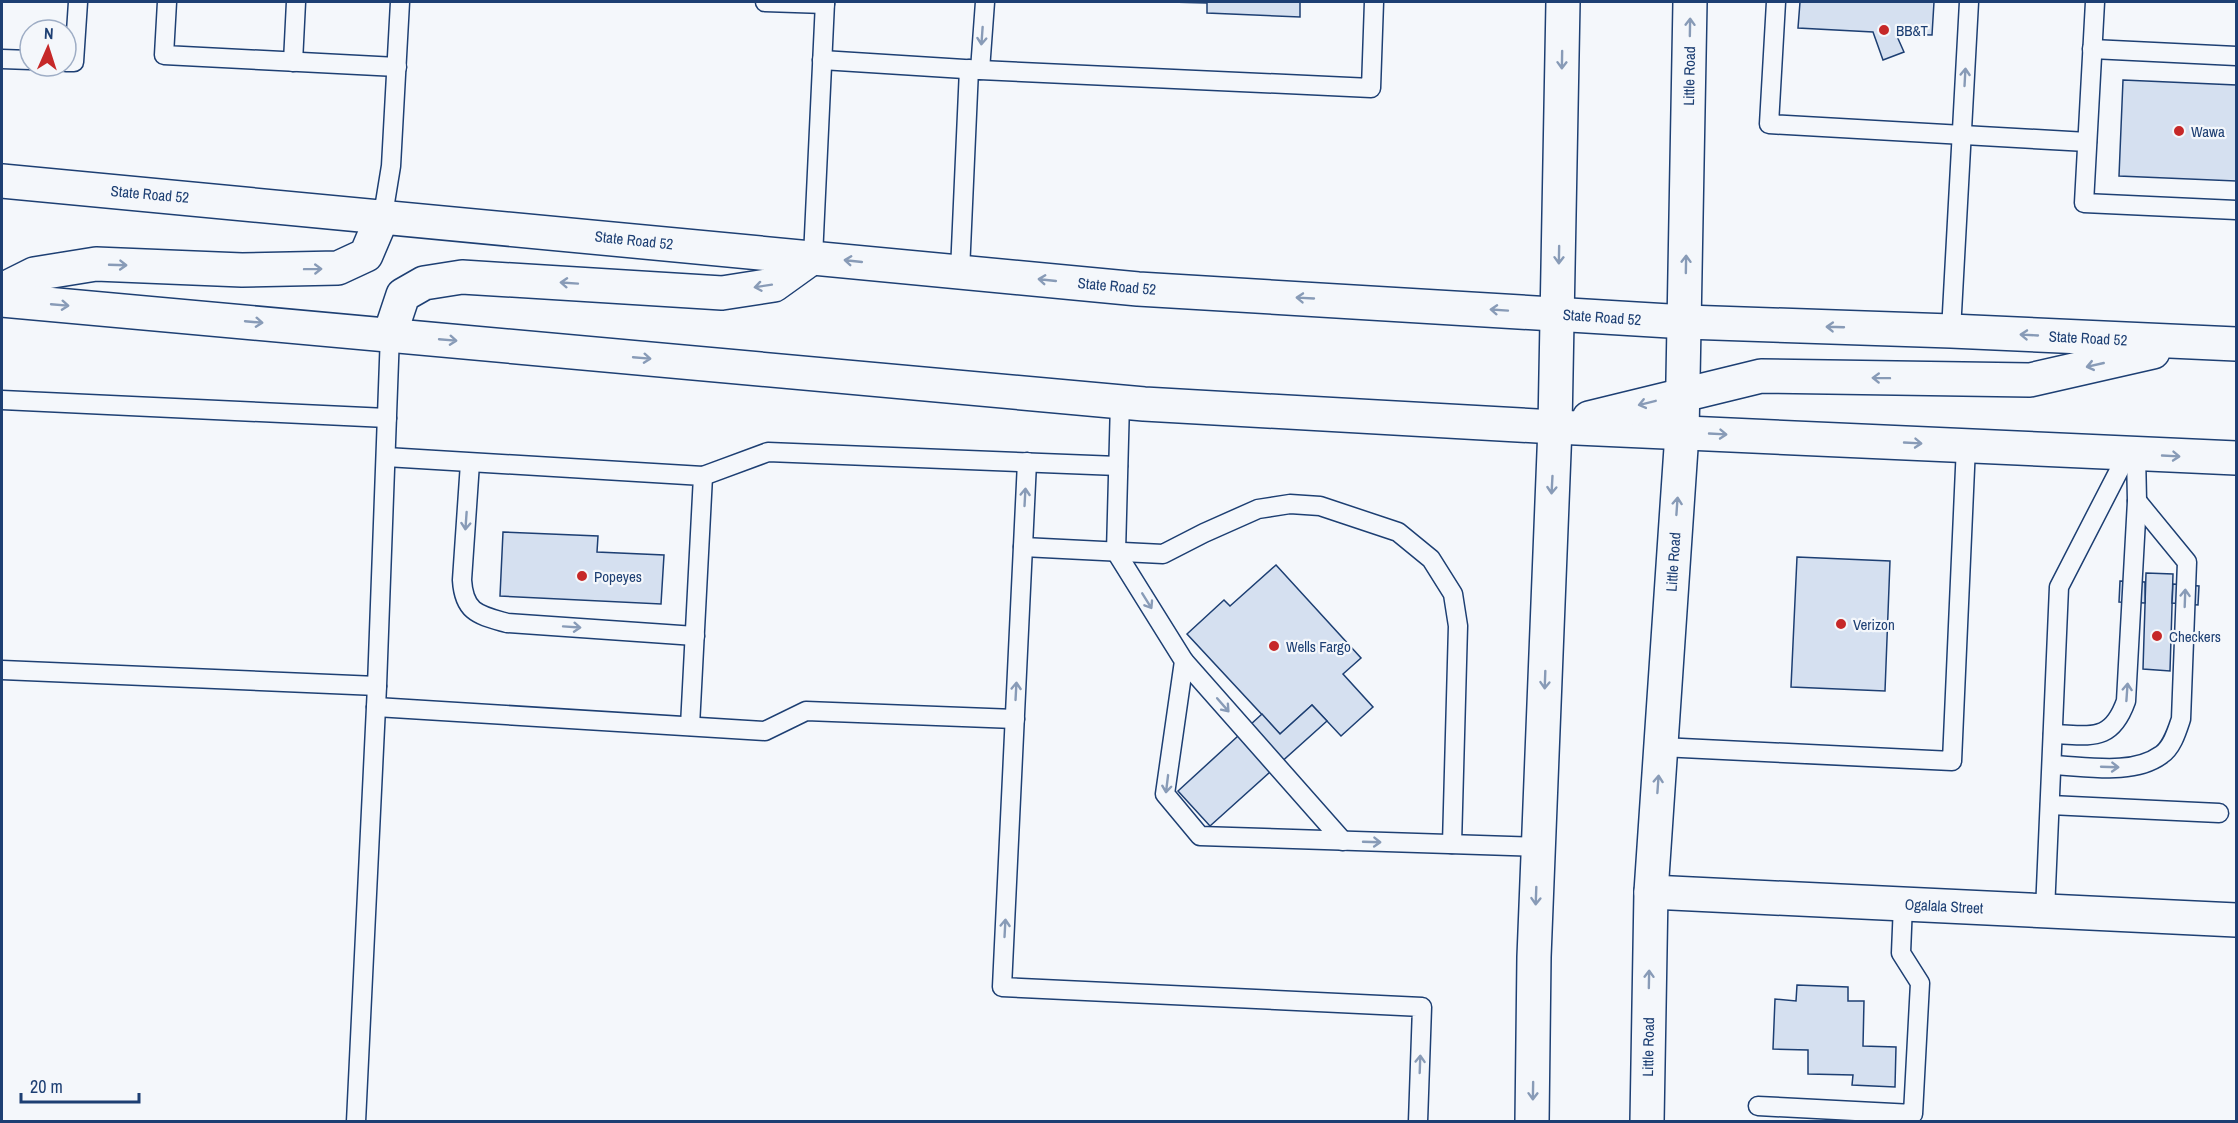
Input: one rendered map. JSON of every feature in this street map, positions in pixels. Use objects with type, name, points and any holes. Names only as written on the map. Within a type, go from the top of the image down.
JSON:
[{"type":"main road","points":[[1532,1122],[1534,957],[1555,427],[1563,2]]},
{"type":"main road","name":"Little Road","points":[[1647,1122],[1651,892],[1682,433],[1686,322],[1690,2]]},
{"type":"main road","name":"State Road 52","points":[[2,181],[383,215],[1138,288],[1686,322],[2236,344]]},
{"type":"main road","points":[[2,290],[34,274],[96,264],[242,270],[338,268],[366,255],[383,215]]},
{"type":"main road","points":[[390,334],[403,295],[424,283],[462,277],[722,293],[774,285],[813,257]]},
{"type":"main road","points":[[2,300],[1120,402],[1555,427],[2236,459]]},
{"type":"main road","points":[[1555,427],[1761,376],[2030,380],[2193,342]]},
{"type":"main road","name":"Ogalala Street","points":[[1651,892],[2236,920]]},
{"type":"lane","points":[[77,18],[78,2]]},
{"type":"lane","points":[[167,2],[164,55],[396,68]]},
{"type":"lane","points":[[293,62],[296,2]]},
{"type":"lane","points":[[383,215],[391,166],[400,2]]},
{"type":"lane","points":[[765,2],[825,3],[813,257]]},
{"type":"lane","points":[[960,271],[974,69],[985,2]]},
{"type":"lane","points":[[822,60],[1371,88],[1374,2]]},
{"type":"lane","points":[[1776,2],[1769,124],[2087,142]]},
{"type":"lane","points":[[1951,331],[1969,2]]},
{"type":"lane","points":[[2095,2],[2084,202],[2236,210]]},
{"type":"lane","points":[[2092,49],[2236,56]]},
{"type":"lane","points":[[2,59],[18,60]]},
{"type":"lane","points":[[356,1122],[377,686],[390,334]]},
{"type":"lane","points":[[2,400],[387,418]]},
{"type":"lane","points":[[1120,402],[1116,552],[1184,661],[1342,841]]},
{"type":"lane","points":[[1660,747],[1952,761],[1966,446]]},
{"type":"lane","points":[[386,457],[703,476],[768,452],[1118,466]]},
{"type":"lane","points":[[2053,734],[2097,735],[2112,728],[2121,716],[2126,701],[2137,501],[2132,453]]},
{"type":"lane","points":[[2045,911],[2059,587],[2132,453]]},
{"type":"lane","points":[[1027,462],[1002,987],[1422,1007],[1418,1122]]},
{"type":"lane","points":[[470,463],[462,580],[463,595],[469,607],[483,617],[507,623],[695,636]]},
{"type":"lane","points":[[690,726],[703,476]]},
{"type":"lane","points":[[2052,765],[2123,768],[2145,763],[2163,755],[2174,739],[2181,719],[2187,562],[2137,501]]},
{"type":"lane","points":[[1023,547],[1163,554],[1258,509],[1290,504],[1320,506],[1398,532],[1431,559],[1453,594],[1458,626],[1452,844]]},
{"type":"lane","points":[[1184,661],[1165,794],[1200,836],[1538,847]]},
{"type":"lane","points":[[2,670],[377,686]]},
{"type":"lane","points":[[376,707],[765,731],[806,711],[1015,719]]},
{"type":"lane","points":[[2050,805],[2219,813]]},
{"type":"lane","points":[[1758,1106],[1913,1114],[1920,983],[1901,953],[1903,904]]},
{"type":"building","points":[[1169,2],[1300,2],[1300,17],[1207,13],[1207,3]]},
{"type":"building","name":"BB&T","points":[[1800,2],[1934,2],[1932,35],[1896,34],[1904,52],[1883,60],[1873,32],[1798,28]]},
{"type":"building","name":"Wawa","points":[[2123,80],[2236,85],[2236,181],[2119,176]]},
{"type":"building","name":"Popeyes","points":[[503,532],[598,536],[597,552],[664,555],[661,604],[500,596]]},
{"type":"building","name":"Verizon","points":[[1797,557],[1890,561],[1885,691],[1791,687]]},
{"type":"building","name":"Wells Fargo","points":[[1276,565],[1361,658],[1343,674],[1373,707],[1341,736],[1312,705],[1280,734],[1187,634],[1224,600],[1230,606]]},
{"type":"building","name":"Checkers","points":[[2146,573],[2173,574],[2170,671],[2143,669]]},
{"type":"building","points":[[2120,581],[2145,582],[2145,603],[2119,602]]},
{"type":"building","points":[[2173,584],[2199,586],[2198,605],[2172,603]]},
{"type":"building","points":[[1312,705],[1327,721],[1210,826],[1178,791],[1262,714],[1280,734]]},
{"type":"building","points":[[1797,985],[1848,987],[1848,1001],[1864,1001],[1863,1046],[1896,1047],[1895,1087],[1852,1085],[1853,1075],[1808,1074],[1808,1050],[1773,1049],[1775,999],[1796,1001]]},
{"type":"place","name":"BB&T","points":[[1884,30]]},
{"type":"place","name":"Wawa","points":[[2179,131]]},
{"type":"place","name":"Popeyes","points":[[582,576]]},
{"type":"place","name":"Verizon","points":[[1841,624]]},
{"type":"place","name":"Checkers","points":[[2157,636]]},
{"type":"place","name":"Wells Fargo","points":[[1274,646]]}]
